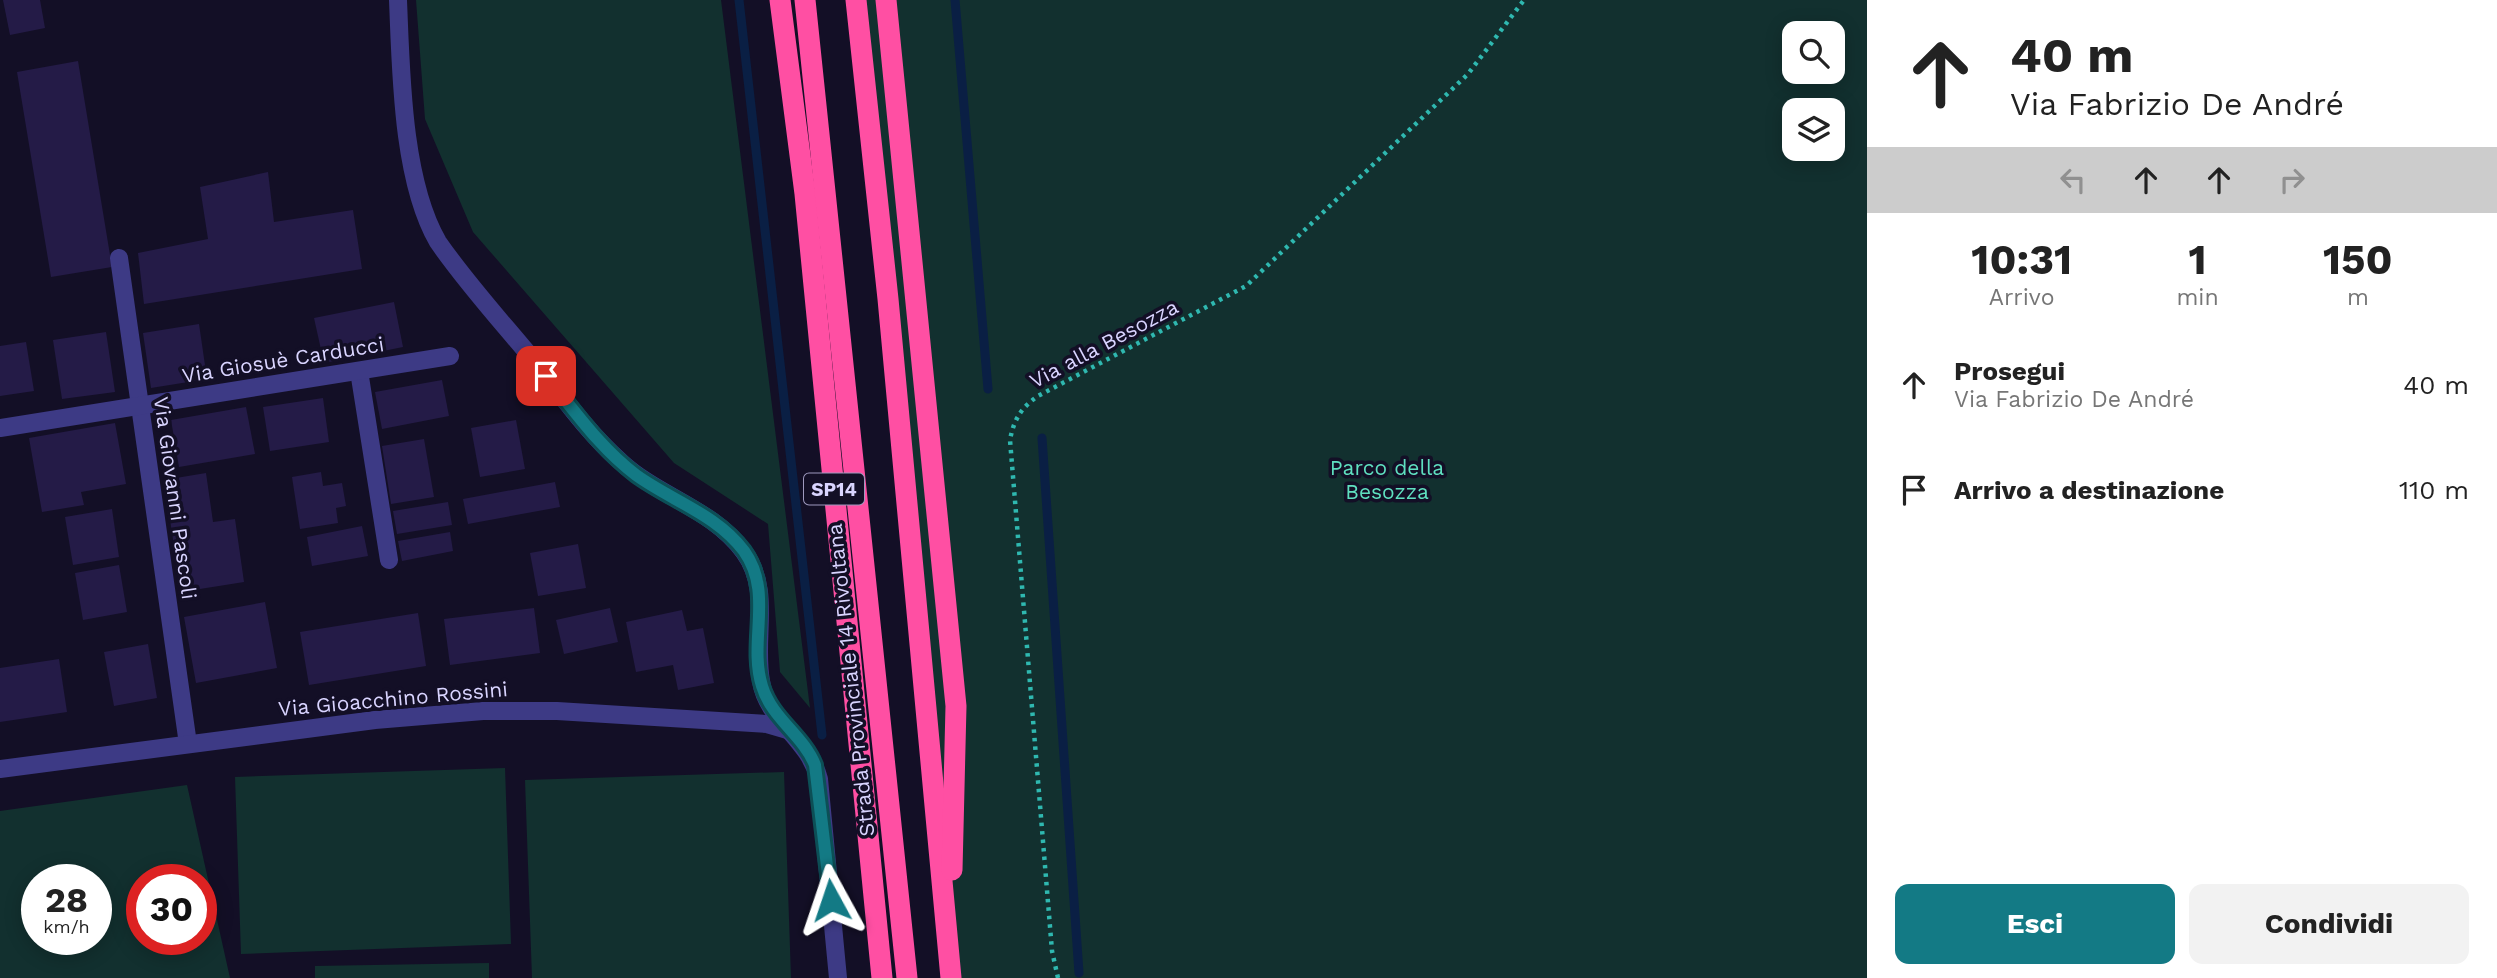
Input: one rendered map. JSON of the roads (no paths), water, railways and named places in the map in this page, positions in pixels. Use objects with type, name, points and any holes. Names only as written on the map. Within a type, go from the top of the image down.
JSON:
[{"type":"highway","name":"SP14","points":[[780,0],[805,194],[883,978]]},
{"type":"highway","name":"Strada Provinciale 14 Rivoltana","points":[[805,0],[907,978]]},
{"type":"highway","points":[[856,0],[888,299],[950,972]]},
{"type":"highway","points":[[886,0],[956,706],[950,972]]},
{"type":"street","points":[[398,0],[404,94],[412,160],[420,200],[430,228],[448,256],[608,450],[648,483],[714,522],[746,554],[759,584],[761,683],[771,708],[812,755],[819,779],[838,978]]},
{"type":"street","name":"Via Giovanni Pascoli","points":[[120,258],[138,407],[188,744]]},
{"type":"street","name":"Via Giosuè Carducci","points":[[0,428],[450,356]]},
{"type":"street","points":[[359,371],[389,561]]},
{"type":"street","name":"Via Gioacchino Rossini","points":[[0,769],[375,720],[506,710],[767,724],[791,731]]},
{"type":"waterway","points":[[739,0],[822,735]]},
{"type":"waterway","points":[[955,0],[988,389]]},
{"type":"waterway","points":[[1042,438],[1079,973]]},
{"type":"park label","name":"Parco della Besozza","points":[[1387,480]]}]
